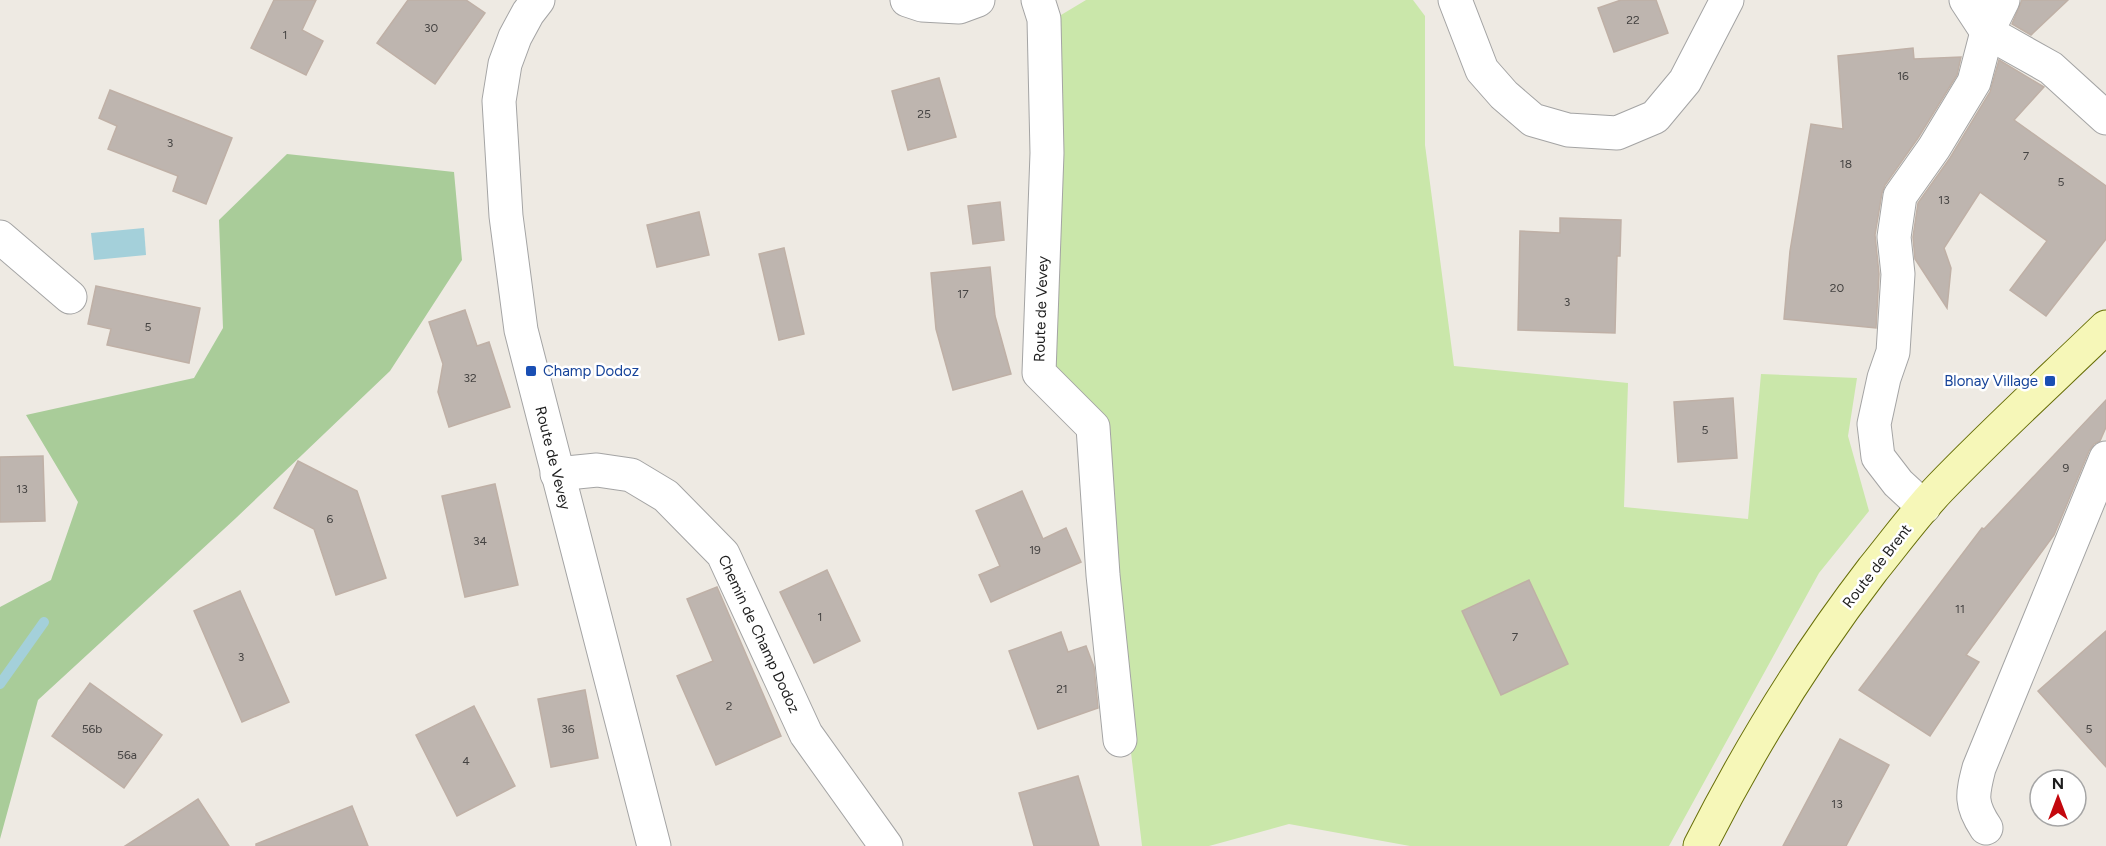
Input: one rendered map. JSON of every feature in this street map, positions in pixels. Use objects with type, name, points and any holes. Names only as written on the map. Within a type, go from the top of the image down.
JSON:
[{"type":"main road","name":"Route de Brent","points":[[1700,846],[1725,796],[1769,721],[1817,647],[1862,584],[1938,489],[2106,327]]},
{"type":"street","name":"Route de Vevey","points":[[538,0],[515,37],[505,64],[499,101],[506,216],[521,330],[654,846]]},
{"type":"street","points":[[907,0],[922,5],[959,7],[978,0]]},
{"type":"street","name":"Route de Vevey","points":[[1038,0],[1044,19],[1047,153],[1039,373],[1093,427],[1103,575],[1120,740]]},
{"type":"street","points":[[1455,0],[1482,70],[1504,95],[1533,120],[1568,130],[1617,133],[1655,117],[1685,81],[1726,0]]},
{"type":"street","points":[[1966,0],[1987,33],[2051,68],[2106,118]]},
{"type":"street","points":[[1924,507],[1898,483],[1878,457],[1874,424],[1884,378],[1893,352],[1898,274],[1894,237],[1900,196],[1934,148],[1974,82],[1987,33],[2003,0]]},
{"type":"street","points":[[0,237],[70,297]]},
{"type":"street","points":[[1986,828],[1977,815],[1972,794],[1979,768],[2106,458]]},
{"type":"street","name":"Chemin de Champ Dodoz","points":[[557,474],[597,470],[631,476],[666,496],[723,554],[806,734],[886,846]]},
{"type":"green space","points":[[1086,0],[1413,0],[1425,16],[1425,145],[1454,366],[1628,383],[1624,507],[1748,519],[1761,374],[1857,378],[1848,436],[1869,511],[1819,573],[1669,846],[1410,846],[1289,824],[1209,846],[1142,846],[1094,437],[1052,398],[1036,30]]},
{"type":"green space","points":[[287,154],[454,172],[462,260],[390,371],[236,518],[38,700],[0,839],[0,607],[51,580],[78,502],[26,415],[194,378],[223,328],[219,220]]},
{"type":"water","points":[[144,228],[146,255],[94,260],[91,233]]},
{"type":"building","points":[[274,0],[316,0],[302,30],[323,41],[306,75],[251,48]]},
{"type":"building","points":[[408,0],[466,0],[485,13],[435,84],[377,43]]},
{"type":"building","points":[[1621,0],[1656,0],[1668,33],[1614,52],[1598,8]]},
{"type":"building","points":[[2022,0],[2068,0],[2031,35],[2012,24]]},
{"type":"building","points":[[1913,48],[1914,59],[1961,57],[1957,75],[1882,193],[1875,235],[1879,274],[1876,328],[1784,319],[1790,251],[1811,124],[1843,129],[1838,56]]},
{"type":"building","points":[[1999,60],[2044,87],[2014,120],[2106,186],[2106,239],[2046,316],[2010,290],[2047,241],[1980,192],[1944,248],[1951,268],[1947,308],[1915,259],[1913,237],[1918,203],[1950,158],[1990,92]]},
{"type":"building","points":[[939,78],[956,137],[908,150],[892,91]]},
{"type":"building","points":[[110,90],[232,138],[206,204],[173,191],[178,176],[108,149],[117,126],[99,118]]},
{"type":"building","points":[[1000,202],[1004,240],[973,244],[968,206]]},
{"type":"building","points":[[699,212],[709,255],[657,267],[647,225]]},
{"type":"building","points":[[1560,218],[1621,220],[1620,256],[1617,256],[1615,333],[1518,330],[1520,231],[1560,233]]},
{"type":"building","points":[[784,248],[804,334],[779,340],[759,254]]},
{"type":"building","points":[[990,267],[995,316],[1011,374],[953,390],[936,329],[931,273]]},
{"type":"building","points":[[96,286],[200,308],[189,363],[107,345],[111,329],[88,324]]},
{"type":"building","points":[[465,310],[477,346],[489,342],[510,407],[449,427],[438,392],[443,364],[429,322]]},
{"type":"building","points":[[1733,398],[1737,458],[1678,462],[1674,402]]},
{"type":"building","points":[[2106,400],[2106,427],[2100,441],[2094,444],[2089,451],[2054,535],[1966,655],[1979,662],[1930,736],[1859,690],[1982,528],[1984,529]]},
{"type":"building","points":[[43,456],[45,521],[0,522],[0,457]]},
{"type":"building","points":[[298,461],[357,491],[386,578],[336,595],[314,529],[274,508]]},
{"type":"building","points":[[495,484],[518,585],[465,597],[442,496]]},
{"type":"building","points":[[1022,491],[1043,539],[1066,528],[1081,562],[991,602],[979,575],[1000,566],[976,511]]},
{"type":"building","points":[[827,570],[860,641],[814,663],[780,592]]},
{"type":"building","points":[[1529,580],[1568,664],[1501,695],[1462,611]]},
{"type":"building","points":[[717,587],[781,736],[716,765],[677,676],[713,661],[687,599]]},
{"type":"building","points":[[240,591],[289,702],[242,722],[194,611]]},
{"type":"building","points":[[2106,631],[2106,767],[2038,691]]},
{"type":"building","points":[[1061,632],[1068,652],[1086,646],[1094,667],[1098,708],[1038,729],[1009,651]]},
{"type":"building","points":[[90,683],[162,735],[124,788],[52,736]]},
{"type":"building","points":[[585,690],[598,758],[551,767],[538,699]]},
{"type":"building","points":[[474,706],[515,786],[457,816],[416,735]]},
{"type":"building","points":[[1840,739],[1889,765],[1846,846],[1783,846]]},
{"type":"building","points":[[1078,776],[1099,846],[1034,846],[1019,793]]},
{"type":"building","points":[[198,799],[229,846],[125,846],[183,809]]},
{"type":"building","points":[[352,806],[368,846],[256,846],[256,844]]},
{"type":"waterway","points":[[0,684],[44,622]]},
{"type":"place","name":"Champ Dodoz","points":[[531,371]]},
{"type":"place","name":"Blonay Village","points":[[2050,381]]}]
